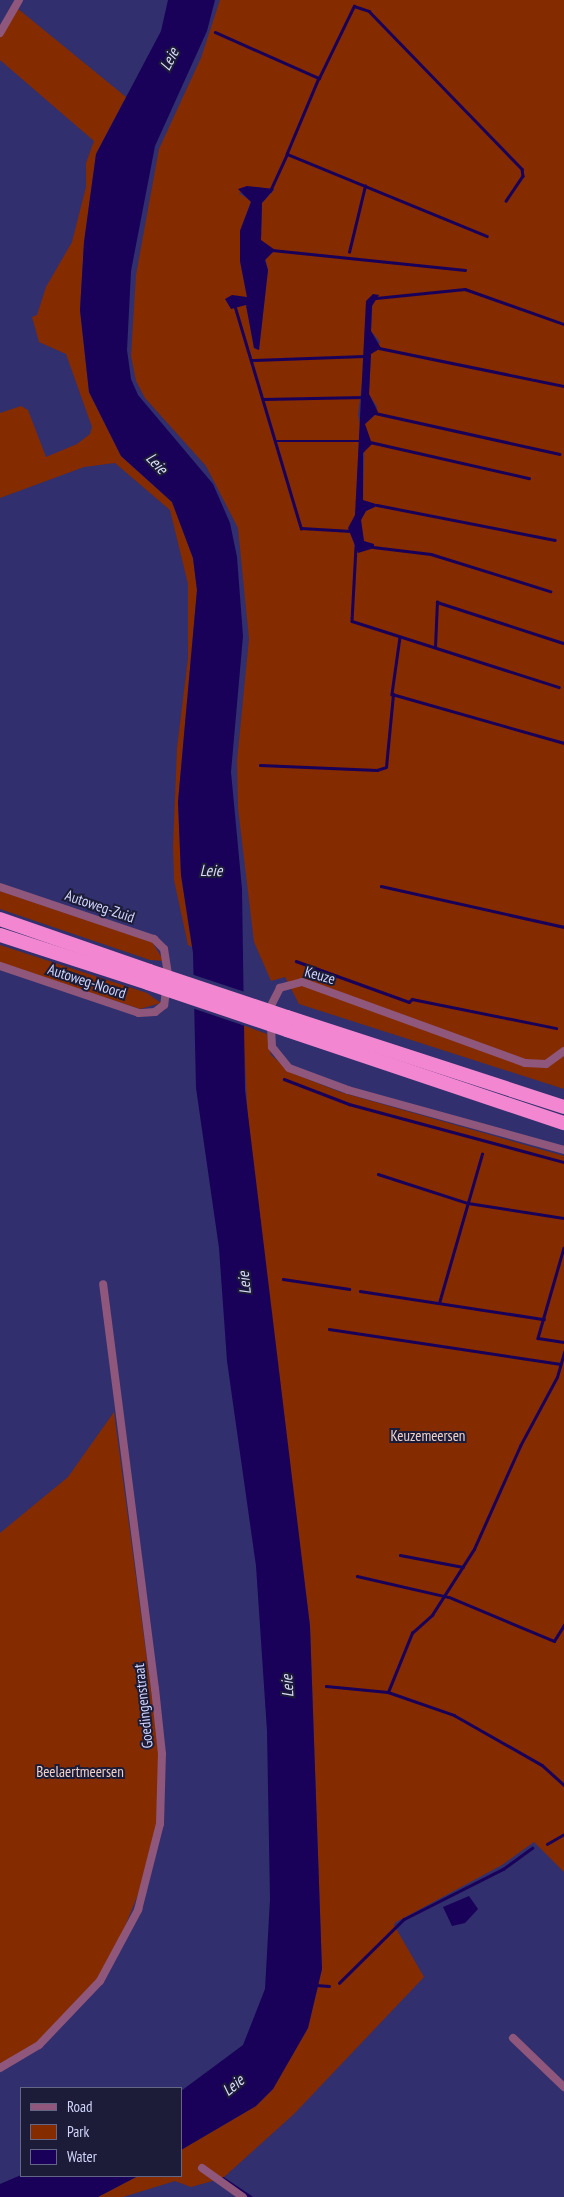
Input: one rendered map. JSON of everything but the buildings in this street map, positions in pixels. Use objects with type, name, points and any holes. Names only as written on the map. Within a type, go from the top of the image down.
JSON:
[{"type":"highway","points":[[0,919],[148,977]]},
{"type":"highway","points":[[0,935],[148,977],[287,1023],[564,1123]]},
{"type":"highway","points":[[287,1023],[502,1086],[564,1107]]},
{"type":"highway","points":[[502,1086],[564,1101]]},
{"type":"street","points":[[0,33],[19,0]]},
{"type":"street","name":"Autoweg-Zuid","points":[[0,887],[154,939],[164,949],[168,974],[164,1005]]},
{"type":"street","name":"Autoweg-Noord","points":[[0,966],[139,1013],[155,1012],[164,1005]]},
{"type":"street","name":"Keuze","points":[[564,1051],[546,1064],[525,1063],[302,982],[280,988],[270,1008],[272,1047],[289,1068],[348,1090],[564,1150]]},
{"type":"street","name":"Goedingenstraat","points":[[0,2068],[39,2045],[100,1981],[138,1910],[160,1824],[162,1754],[103,1284]]},
{"type":"street","points":[[513,2038],[564,2087]]},
{"type":"street","points":[[202,2168],[243,2197]]},
{"type":"green space","points":[[220,0],[564,0],[564,1089],[299,1004],[285,977],[271,981],[254,942],[238,808],[237,761],[249,639],[238,528],[206,466],[145,398],[136,381],[131,356],[136,275],[159,149],[201,58]],"holes":[[[257,187],[274,190],[262,203],[261,240],[268,270],[259,350],[254,348],[246,305],[238,305],[241,298],[247,297],[240,261],[240,231],[251,201],[239,193]],[[373,294],[371,331],[380,342],[371,354],[369,394],[377,407],[375,415],[365,424],[363,501],[379,505],[366,511],[361,520],[364,542],[374,544],[354,547],[360,425],[358,415]]]},
{"type":"green space","points":[[17,8],[126,97],[96,154],[84,243],[80,310],[89,392],[121,456],[172,502],[193,558],[197,590],[178,802],[181,875],[192,947],[188,945],[174,880],[173,846],[177,748],[188,658],[188,584],[170,510],[115,463],[84,467],[0,498],[0,413],[21,406],[28,410],[46,457],[77,444],[90,434],[92,427],[66,354],[39,342],[32,317],[37,315],[46,287],[72,242],[86,187],[86,163],[94,141],[0,60],[0,37]]},
{"type":"green space","points":[[0,891],[152,942],[164,961],[150,960],[0,909]]},
{"type":"green space","points":[[0,945],[147,993],[161,1003],[140,1009],[0,963]]},
{"type":"green space","name":"Keuzemeersen","points":[[243,1025],[267,1034],[271,1055],[292,1073],[340,1092],[564,1156],[564,1872],[534,1842],[502,1865],[396,1922],[394,1925],[424,1977],[294,2114],[223,2178],[191,2187],[175,2181],[123,2197],[98,2197],[136,2177],[182,2177],[182,2149],[256,2106],[273,2089],[308,2028],[322,1969],[310,1626],[249,1141]]},
{"type":"green space","name":"Beelaertmeersen","points":[[114,1412],[161,1765],[158,1823],[143,1882],[113,1956],[89,1991],[38,2043],[0,2065],[0,1533],[68,1477]]},
{"type":"water","name":"Leie","points":[[168,0],[215,0],[207,31],[155,146],[131,271],[127,350],[131,379],[138,395],[213,484],[230,523],[237,557],[243,636],[231,772],[242,889],[245,1090],[310,1626],[322,1969],[308,2028],[273,2089],[256,2106],[182,2149],[182,2090],[243,2045],[265,1989],[270,1899],[267,1731],[256,1566],[227,1361],[219,1248],[196,1088],[193,953],[181,875],[178,802],[197,590],[193,558],[172,502],[121,456],[89,392],[80,310],[84,242],[96,154],[161,31]]},
{"type":"water","points":[[247,186],[274,189],[262,203],[261,240],[275,250],[265,260],[268,270],[259,350],[254,348],[246,305],[231,309],[225,299],[232,295],[247,297],[240,261],[240,231],[251,202],[238,189]]},
{"type":"water","points":[[373,294],[379,295],[372,306],[371,331],[381,348],[371,354],[369,394],[378,412],[365,424],[372,444],[363,453],[363,500],[379,505],[366,511],[361,520],[364,541],[374,544],[374,548],[358,553],[348,528],[355,515],[366,301]]},
{"type":"water","points":[[469,1896],[478,1909],[465,1923],[452,1926],[443,1907]]},
{"type":"water","points":[[20,2175],[20,2177],[136,2177],[98,2197],[0,2197],[0,2184]]},
{"type":"pier","points":[[191,974],[245,992],[245,1026],[192,1008]]},
{"type":"waterway","points":[[319,78],[354,6],[369,11],[522,169],[523,176],[506,201]]},
{"type":"waterway","points":[[215,32],[319,78],[287,154],[487,236]]},
{"type":"waterway","points":[[270,191],[287,154]]},
{"type":"waterway","points":[[349,252],[365,186]]},
{"type":"waterway","points":[[272,250],[465,270]]},
{"type":"waterway","points":[[376,298],[465,289],[564,324]]},
{"type":"waterway","points":[[235,306],[301,528],[351,531]]},
{"type":"waterway","points":[[379,348],[564,386]]},
{"type":"waterway","points":[[251,360],[364,356]]},
{"type":"waterway","points":[[263,399],[364,397]]},
{"type":"waterway","points":[[375,413],[560,454]]},
{"type":"waterway","points":[[275,441],[362,441]]},
{"type":"waterway","points":[[370,442],[529,478]]},
{"type":"waterway","points":[[377,505],[555,540]]},
{"type":"waterway","points":[[356,547],[352,621],[559,687]]},
{"type":"waterway","points":[[373,547],[431,554],[550,591]]},
{"type":"waterway","points":[[435,647],[437,602],[563,643]]},
{"type":"waterway","points":[[400,637],[392,694],[564,743]]},
{"type":"waterway","points":[[260,765],[377,770],[386,767],[393,694]]},
{"type":"waterway","points":[[381,886],[564,927]]},
{"type":"waterway","points":[[296,961],[409,1002],[412,999],[556,1028]]},
{"type":"waterway","points":[[284,1079],[349,1104],[564,1162]]},
{"type":"waterway","points":[[439,1303],[482,1154]]},
{"type":"waterway","points":[[378,1174],[468,1203],[564,1218]]},
{"type":"waterway","points":[[564,1248],[538,1338],[564,1342]]},
{"type":"waterway","points":[[283,1279],[349,1289]]},
{"type":"waterway","points":[[360,1291],[544,1319]]},
{"type":"waterway","points":[[329,1329],[560,1364]]},
{"type":"waterway","points":[[326,1686],[388,1692],[412,1633],[432,1615],[474,1549],[520,1446],[557,1377],[564,1352]]},
{"type":"waterway","points":[[400,1555],[463,1567]]},
{"type":"waterway","points":[[357,1576],[449,1597],[554,1641],[564,1625]]},
{"type":"waterway","points":[[388,1692],[454,1715],[542,1765],[564,1785]]},
{"type":"waterway","points":[[547,1844],[564,1834]]},
{"type":"waterway","points":[[339,1983],[404,1919],[503,1869],[532,1848]]},
{"type":"waterway","points":[[316,1985],[329,1986]]},
{"type":"waterway","points":[[223,2178],[251,2197]]}]
